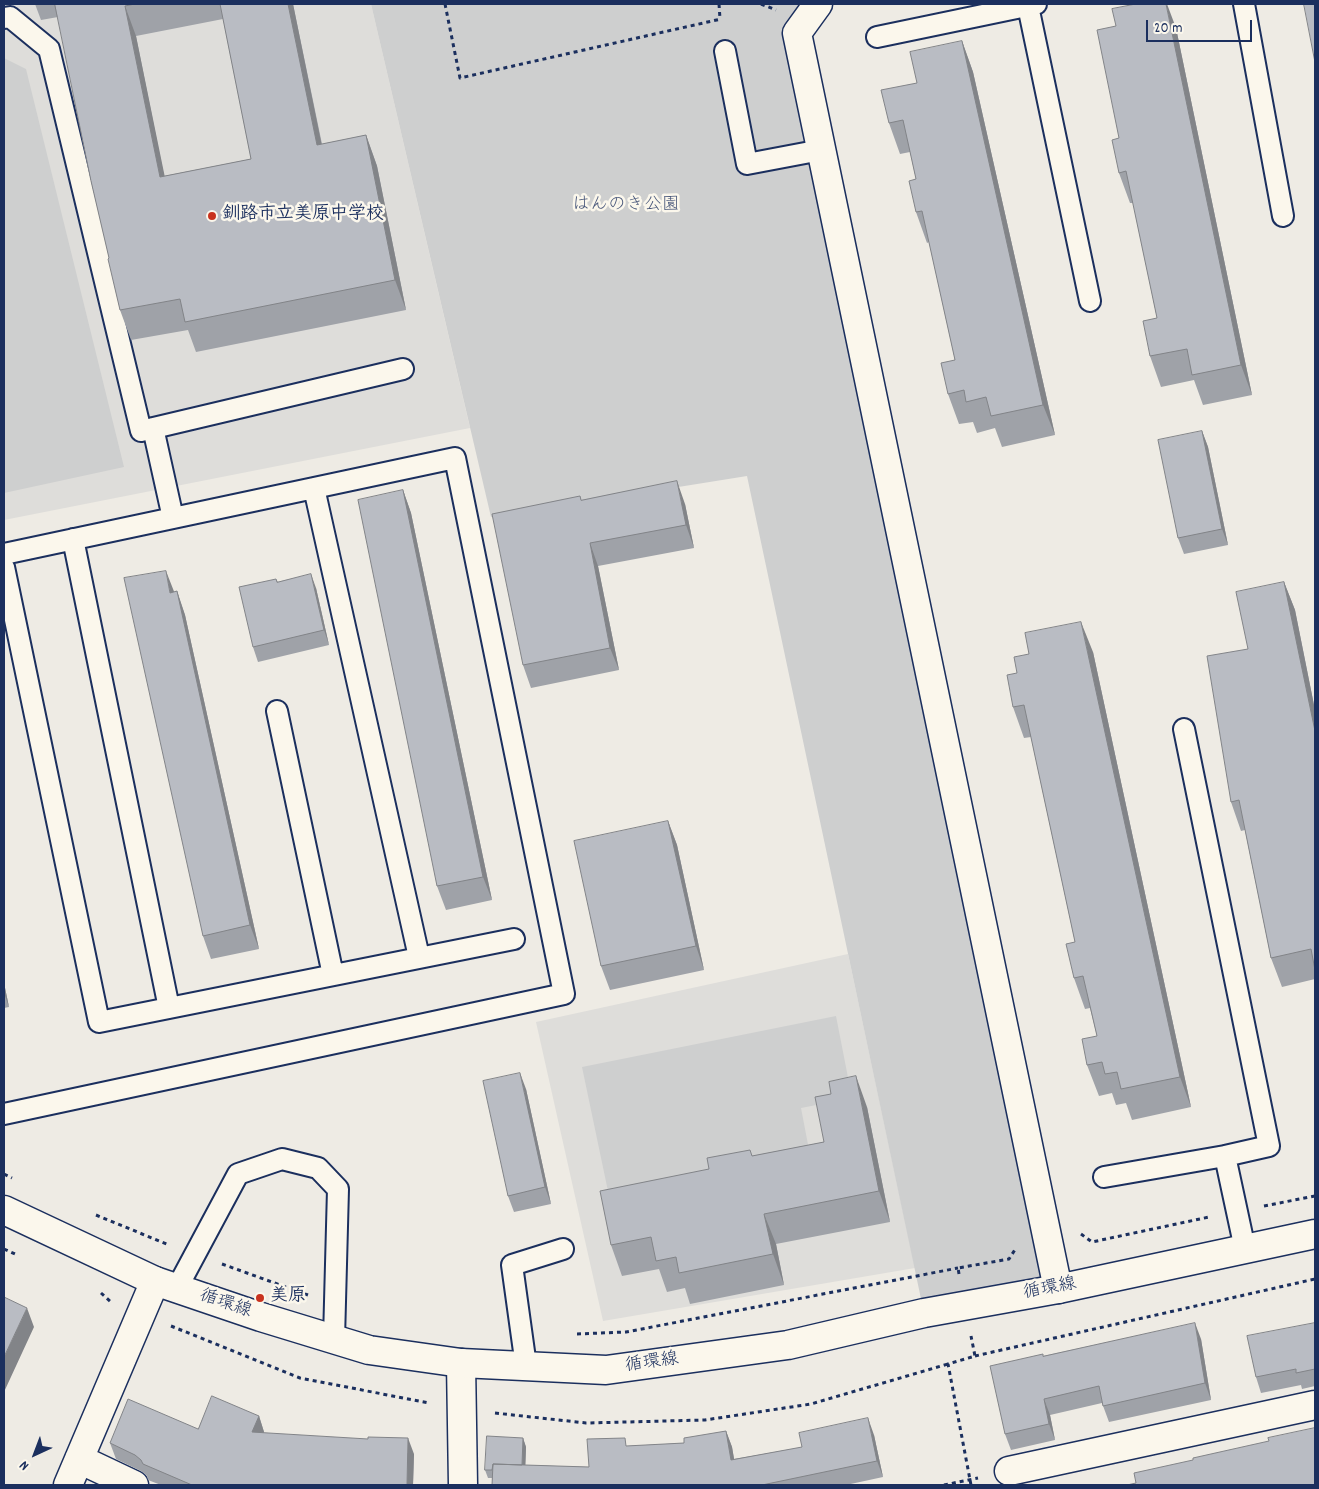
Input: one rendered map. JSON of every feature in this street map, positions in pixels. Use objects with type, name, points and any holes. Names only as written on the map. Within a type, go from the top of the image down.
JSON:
[{"type":"street","points":[[818,4],[797,33],[1058,1289]]},
{"type":"street","name":"循環線","points":[[4,1210],[166,1284],[260,1317],[369,1350],[461,1363],[606,1370],[778,1346],[966,1305],[1058,1289],[1315,1234]]},
{"type":"street","points":[[68,1485],[79,1459],[166,1284]]},
{"type":"street","points":[[461,1363],[464,1485]]},
{"type":"street","points":[[1009,1471],[1315,1405]]},
{"type":"street","points":[[79,1459],[134,1485]]},
{"type":"lane","points":[[1244,4],[1283,216]]},
{"type":"lane","points":[[877,37],[1032,5],[1090,301]]},
{"type":"lane","points":[[4,18],[10,17],[49,49],[141,431],[403,369]]},
{"type":"lane","points":[[725,51],[747,164],[822,150]]},
{"type":"lane","points":[[153,428],[173,518]]},
{"type":"lane","points":[[4,554],[455,458],[564,994],[4,1114]]},
{"type":"lane","points":[[314,488],[420,957]]},
{"type":"lane","points":[[73,539],[169,1008]]},
{"type":"lane","points":[[4,567],[99,1022],[514,939]]},
{"type":"lane","points":[[277,711],[333,975]]},
{"type":"lane","points":[[1104,1178],[1269,1146],[1184,729]]},
{"type":"lane","points":[[1225,1156],[1245,1249]]},
{"type":"lane","points":[[166,1284],[238,1174],[282,1160],[318,1168],[338,1189],[334,1339]]},
{"type":"lane","points":[[526,1366],[512,1264],[563,1248]]},
{"type":"path","points":[[445,4],[460,78],[720,19],[719,4]]},
{"type":"path","points":[[1046,1232],[1071,1228],[1092,1242],[1315,1196]]},
{"type":"path","points":[[970,1485],[948,1364],[975,1356],[1315,1279]]},
{"type":"path","points":[[966,1305],[975,1356]]},
{"type":"shaded area","name":"釧路市立美原中学校","points":[[4,4],[371,4],[470,428],[4,520]]},
{"type":"shaded area","points":[[848,954],[915,1268],[603,1321],[536,1022]]},
{"type":"green space","name":"はんのき公園","points":[[371,4],[818,4],[797,33],[1058,1289],[924,1313],[747,476],[491,517]]},
{"type":"green space","points":[[4,58],[26,69],[124,467],[4,493]]},
{"type":"green space","points":[[836,1016],[852,1098],[801,1108],[810,1155],[609,1196],[582,1067]]},
{"type":"building","points":[[55,4],[135,4],[125,6],[160,177],[251,159],[220,4],[288,4],[317,145],[366,135],[395,280],[185,322],[180,299],[120,310],[91,181]]},
{"type":"building","points":[[1136,4],[1166,4],[1241,365],[1192,375],[1187,349],[1150,356],[1143,321],[1157,318],[1126,171],[1119,173],[1112,140],[1119,138],[1097,30],[1116,26],[1112,9]]},
{"type":"building","points":[[1304,4],[1315,4],[1315,62]]},
{"type":"building","points":[[962,41],[1043,405],[991,416],[986,397],[966,402],[964,390],[948,394],[941,363],[955,360],[922,211],[916,212],[909,181],[916,179],[903,120],[889,123],[881,90],[917,83],[910,52]]},
{"type":"building","points":[[1202,431],[1222,529],[1178,538],[1158,440]]},
{"type":"building","points":[[677,481],[686,525],[590,543],[610,648],[523,665],[492,514],[580,496],[581,500]]},
{"type":"building","points":[[403,490],[483,877],[437,886],[358,500]]},
{"type":"building","points":[[166,571],[170,593],[177,591],[250,925],[203,936],[124,578]]},
{"type":"building","points":[[311,574],[324,630],[253,647],[239,587],[276,579],[277,582]]},
{"type":"building","points":[[1284,582],[1315,731],[1315,970],[1311,949],[1271,958],[1239,800],[1231,802],[1207,656],[1248,649],[1236,592]]},
{"type":"building","points":[[1081,622],[1180,1077],[1121,1089],[1117,1072],[1105,1074],[1102,1062],[1087,1065],[1082,1039],[1097,1036],[1083,976],[1074,978],[1066,944],[1075,942],[1024,705],[1013,707],[1007,675],[1017,673],[1014,657],[1029,654],[1025,633]]},
{"type":"building","points":[[668,821],[696,946],[601,966],[574,841]]},
{"type":"building","points":[[520,1073],[545,1187],[508,1196],[483,1081]]},
{"type":"building","points":[[856,1076],[879,1191],[764,1214],[773,1254],[679,1273],[676,1257],[656,1261],[651,1237],[611,1245],[600,1191],[709,1169],[707,1158],[750,1150],[752,1156],[824,1142],[815,1097],[831,1094],[829,1082]]},
{"type":"building","points":[[4,1297],[27,1308],[4,1357]]},
{"type":"building","points":[[1195,1323],[1205,1383],[1103,1406],[1099,1386],[1044,1399],[1049,1424],[1005,1434],[990,1366]]},
{"type":"building","points":[[1315,1323],[1315,1369],[1296,1373],[1296,1369],[1256,1377],[1247,1336]]},
{"type":"building","points":[[212,1396],[259,1416],[252,1432],[368,1439],[368,1437],[408,1438],[407,1485],[192,1485],[143,1464],[135,1455],[110,1443],[128,1399],[198,1429]]},
{"type":"building","points":[[868,1418],[877,1461],[762,1485],[492,1485],[493,1464],[589,1467],[587,1439],[625,1438],[626,1446],[684,1443],[684,1438],[726,1431],[731,1460],[802,1447],[799,1433]]},
{"type":"building","points":[[1315,1428],[1315,1485],[1127,1485],[1136,1483],[1134,1473],[1269,1441],[1268,1438]]},
{"type":"building","points":[[487,1436],[523,1438],[522,1465],[493,1464],[492,1470],[485,1470]]},
{"type":"place","name":"釧路市立美原中学校","points":[[212,216]]},
{"type":"place","name":"美原","points":[[260,1298]]}]
